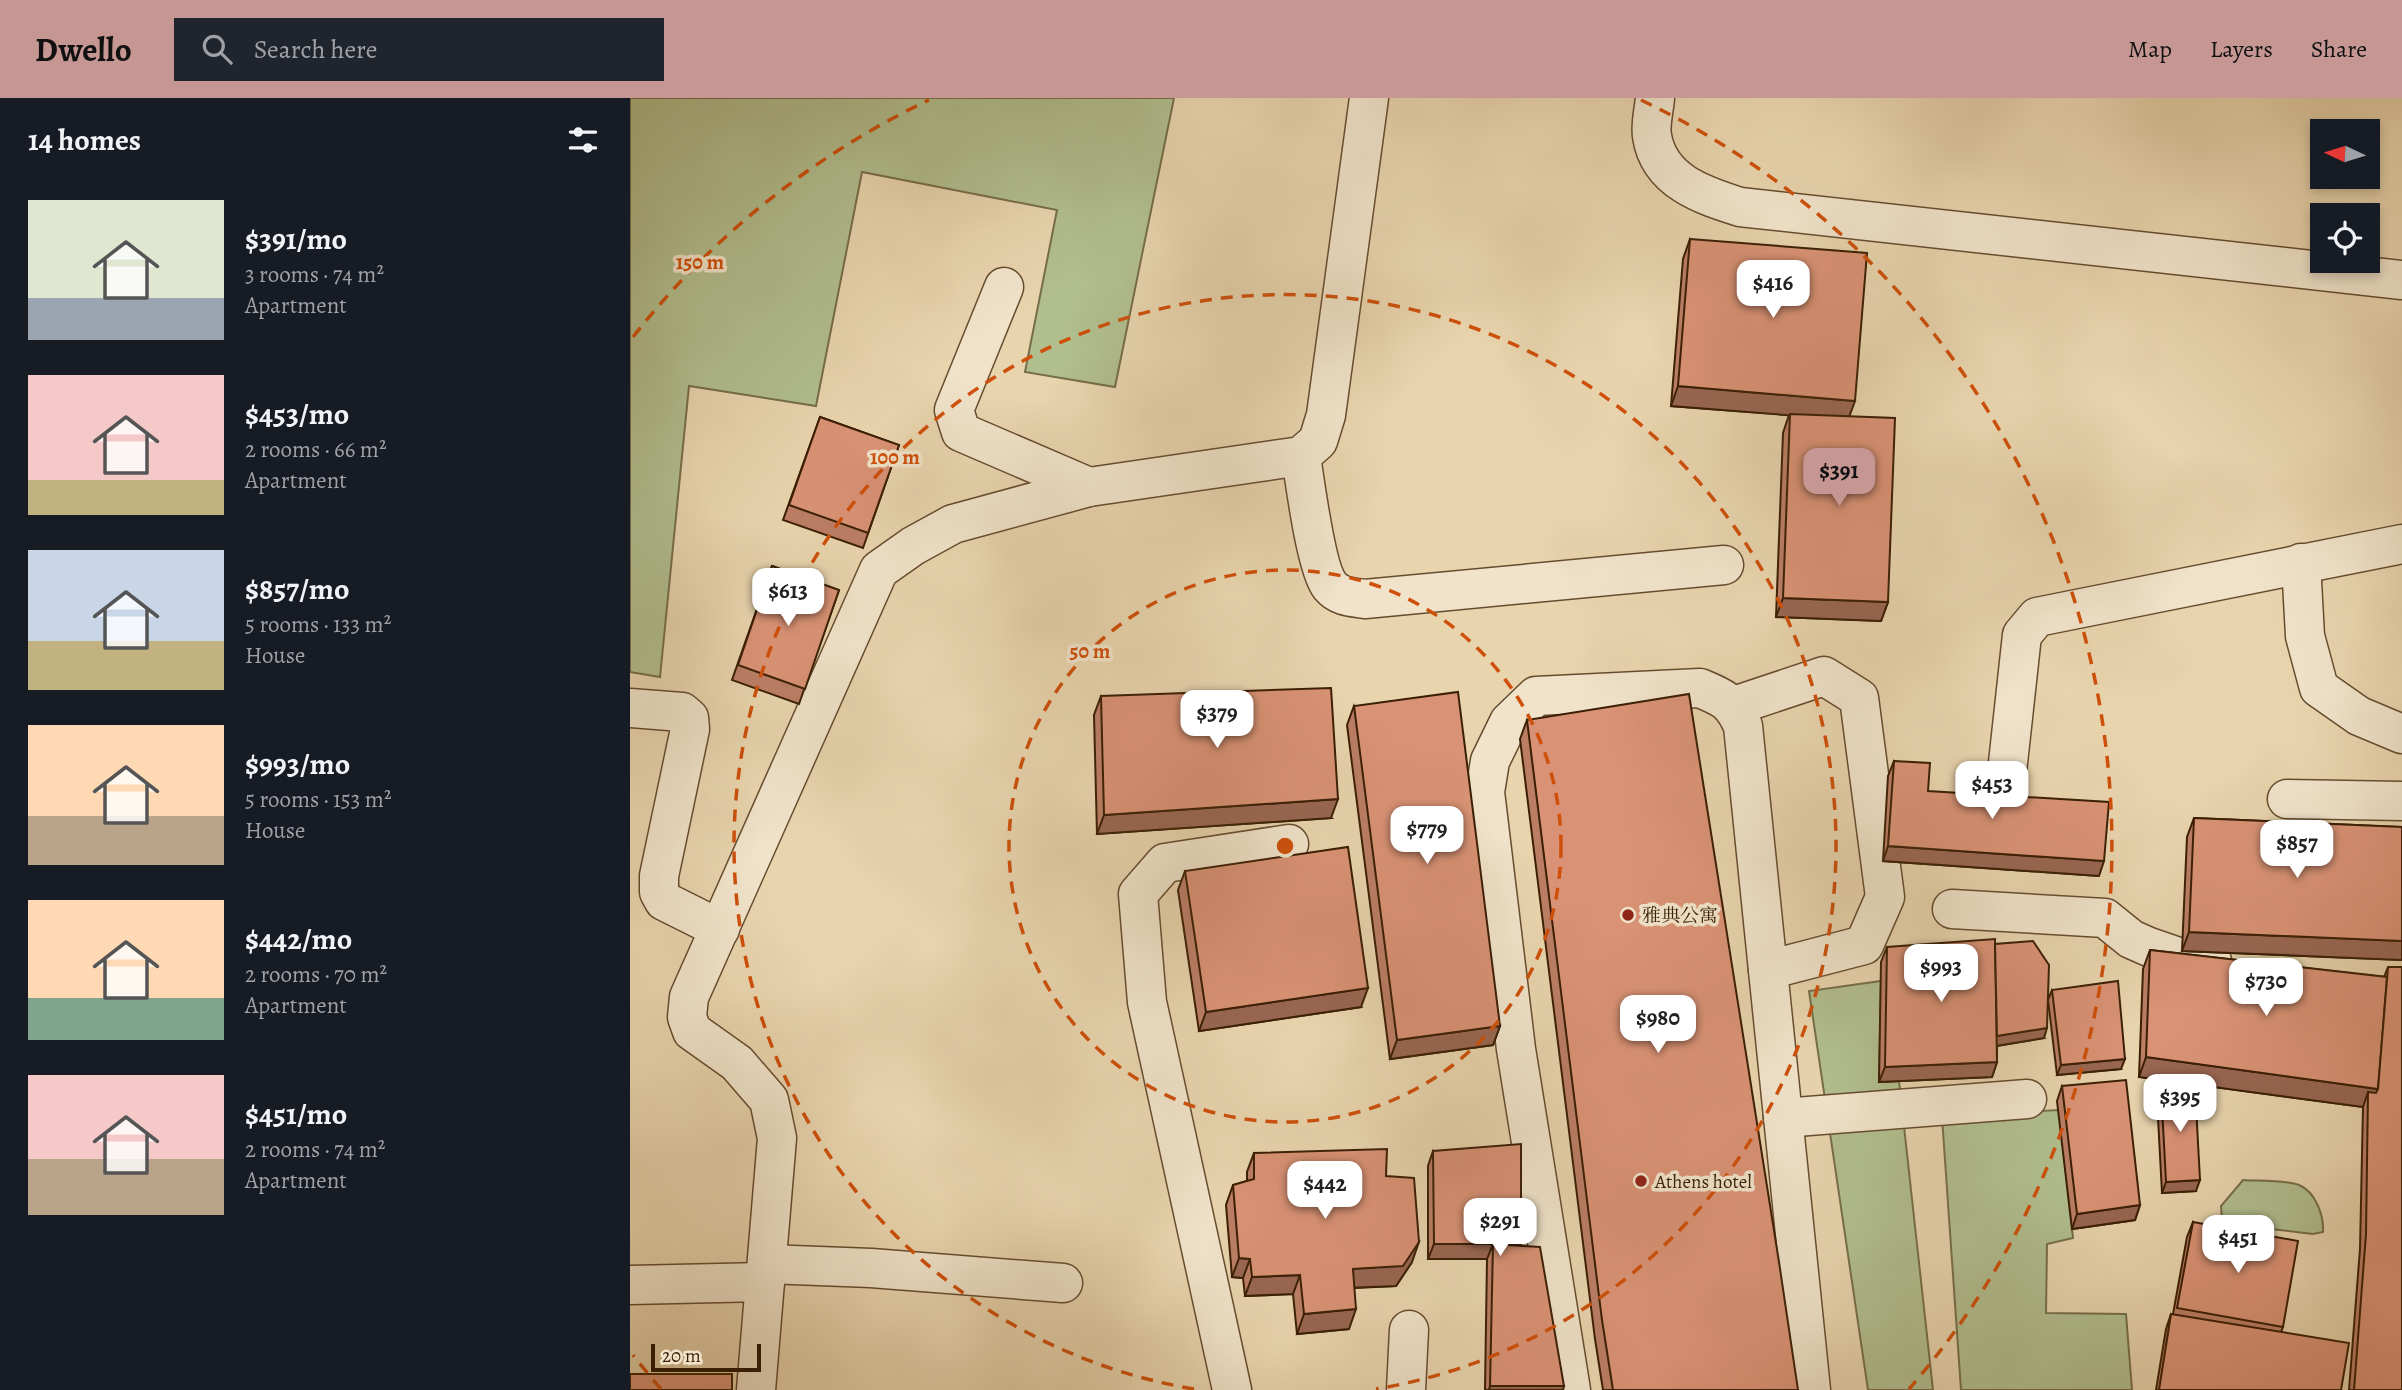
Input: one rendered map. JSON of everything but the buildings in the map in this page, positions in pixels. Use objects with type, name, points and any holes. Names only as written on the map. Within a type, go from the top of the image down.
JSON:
[{"type":"street","points":[[756,1390],[777,1138],[769,1100],[737,1063],[692,1031],[687,1017],[689,997],[879,570],[953,524],[1089,487],[1301,456],[1318,441],[1326,415],[1369,98]]},
{"type":"street","points":[[1654,98],[1652,136],[1664,168],[1685,186],[1740,207],[2402,280]]},
{"type":"street","points":[[1004,287],[954,410],[961,432],[1089,487]]},
{"type":"street","points":[[1301,456],[1320,564],[1329,585],[1342,595],[1365,599],[1724,565]]},
{"type":"street","points":[[2007,772],[2022,635],[2037,617],[2402,544]]},
{"type":"street","points":[[2301,563],[2305,636],[2319,688],[2359,716],[2402,734]]},
{"type":"street","points":[[1734,706],[1824,676],[1859,698],[1885,897],[1864,946],[1768,970]]},
{"type":"street","points":[[1571,1390],[1516,1049],[1485,792],[1490,761],[1508,722],[1536,696],[1700,688],[1734,706],[1743,726],[1811,1390]]},
{"type":"street","points":[[630,708],[682,712],[689,718],[690,729],[659,876],[659,892],[664,901],[720,929]]},
{"type":"street","points":[[2287,799],[2402,801]]},
{"type":"street","points":[[1232,1390],[1147,1002],[1138,894],[1165,863],[1289,844]]},
{"type":"street","points":[[1952,909],[2105,918],[2131,939],[2181,958],[2247,965]]},
{"type":"street","points":[[1783,1118],[2027,1098]]},
{"type":"street","points":[[630,1285],[766,1273],[871,1268],[1063,1283]]},
{"type":"street","points":[[1406,1390],[1409,1330]]},
{"type":"green space","points":[[630,98],[1174,98],[1115,387],[1025,372],[1057,210],[862,172],[816,406],[689,386],[660,677],[630,672]]},
{"type":"green space","points":[[1881,981],[1879,1082],[1899,1081],[1933,1390],[1868,1390],[1809,991]]},
{"type":"green space","points":[[2059,1110],[2073,1238],[2047,1244],[2046,1313],[2126,1314],[2132,1390],[1961,1390],[1942,1117]]},
{"type":"green space","points":[[2243,1180],[2287,1182],[2305,1188],[2318,1205],[2323,1232],[2313,1234],[2248,1226],[2222,1219],[2221,1206]]},
{"type":"place","name":"雅典公寓","points":[[1628,915]]},
{"type":"place","name":"Athens hotel","points":[[1641,1181]]}]
